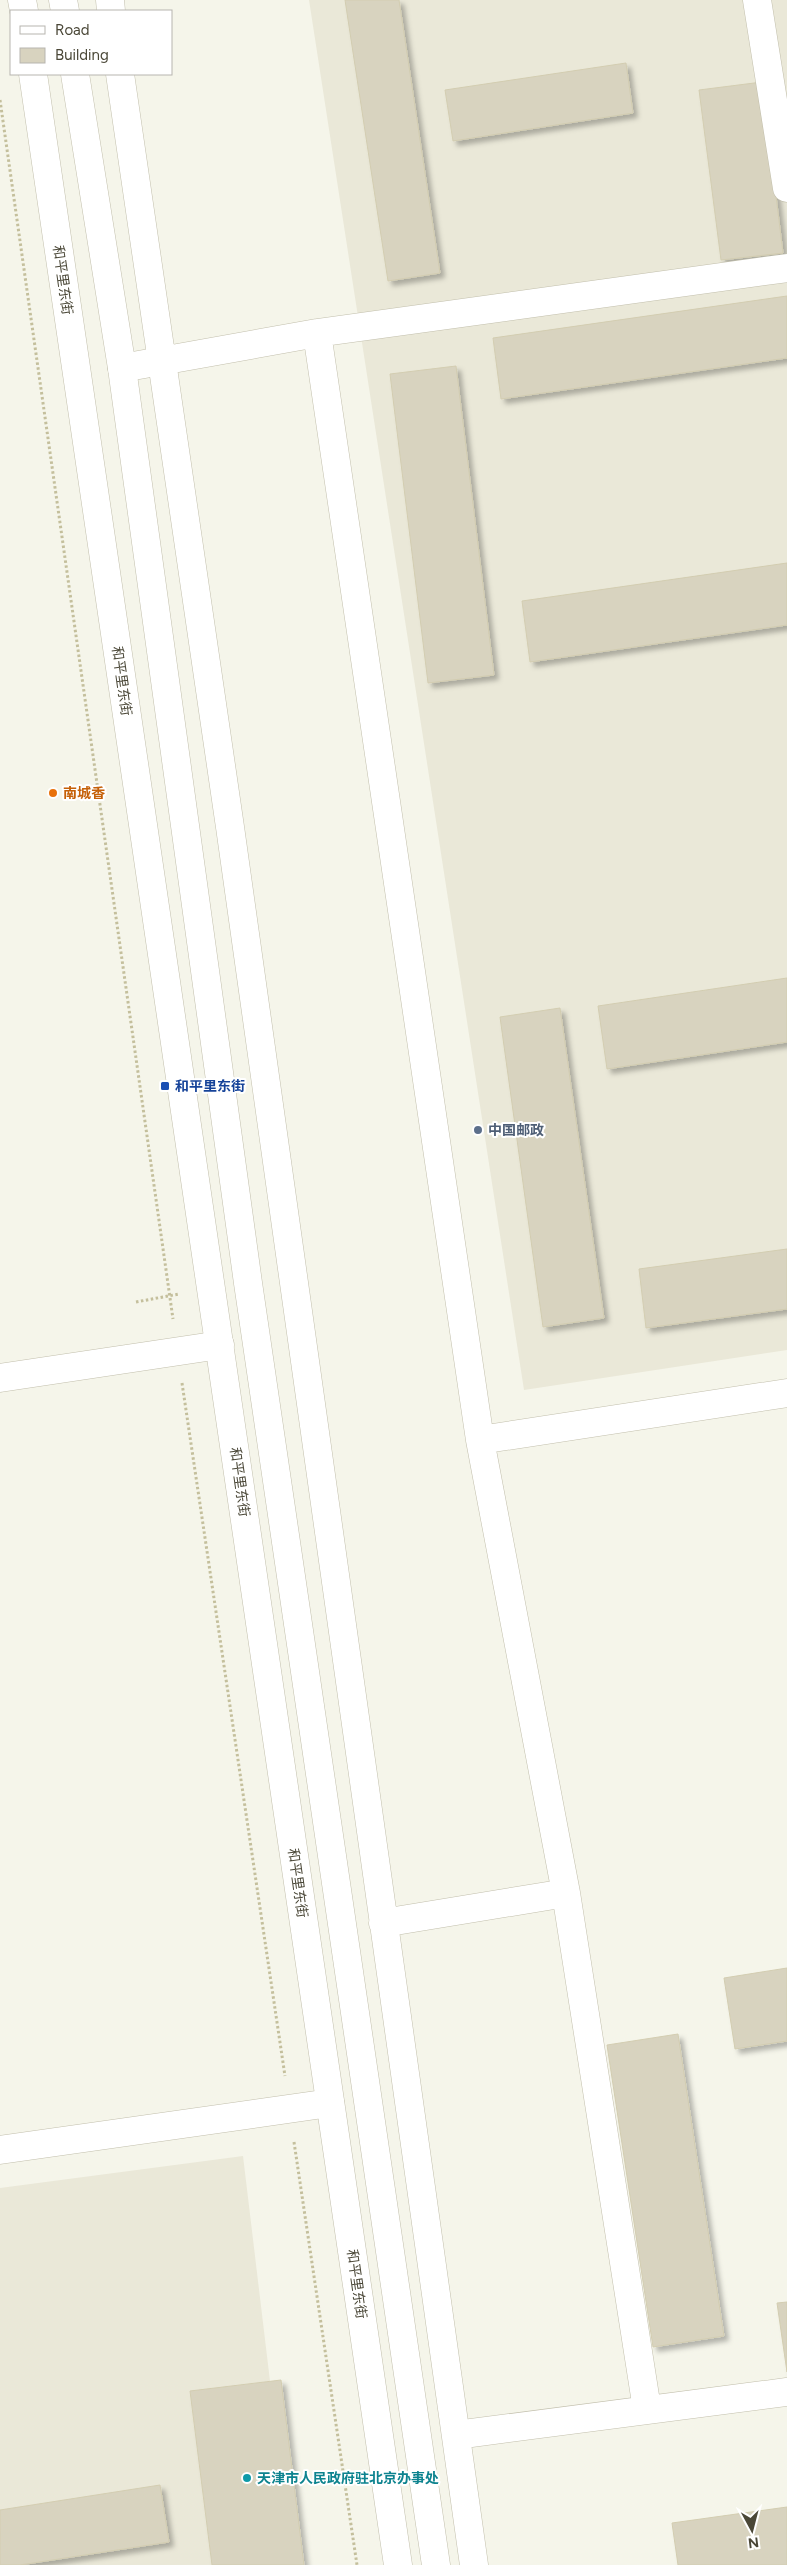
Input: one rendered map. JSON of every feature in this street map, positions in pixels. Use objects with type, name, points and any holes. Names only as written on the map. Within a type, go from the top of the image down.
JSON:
[{"type":"street","points":[[757,0],[787,188]]},
{"type":"street","name":"和平里东街","points":[[33,75],[398,2565]]},
{"type":"street","points":[[75,75],[122,368],[248,1283],[436,2565]]},
{"type":"street","points":[[120,75],[228,817],[474,2565]]},
{"type":"street","points":[[122,368],[317,333],[787,268]]},
{"type":"street","points":[[317,333],[480,1440],[566,1893],[647,2410]]},
{"type":"street","points":[[0,1378],[220,1345]]},
{"type":"street","points":[[480,1440],[787,1393]]},
{"type":"street","points":[[383,1923],[566,1893]]},
{"type":"street","points":[[0,2150],[330,2104]]},
{"type":"street","points":[[456,2435],[787,2392]]},
{"type":"shaded area","points":[[309,0],[787,0],[787,1350],[524,1390]]},
{"type":"shaded area","points":[[243,2156],[270,2381],[190,2392],[212,2565],[0,2565],[0,2188]]},
{"type":"building","points":[[345,0],[399,0],[440,273],[388,281]]},
{"type":"building","points":[[626,63],[633,113],[453,141],[445,90]]},
{"type":"building","points":[[762,82],[783,253],[721,260],[699,90]]},
{"type":"building","points":[[787,296],[787,358],[501,399],[493,338]]},
{"type":"building","points":[[456,366],[494,675],[428,683],[390,374]]},
{"type":"building","points":[[787,563],[787,625],[530,662],[522,601]]},
{"type":"building","points":[[787,978],[787,1042],[607,1069],[598,1006]]},
{"type":"building","points":[[560,1008],[604,1318],[543,1327],[500,1017]]},
{"type":"building","points":[[787,1249],[787,1309],[646,1328],[639,1269]]},
{"type":"building","points":[[787,1968],[787,2041],[735,2049],[724,1978]]},
{"type":"building","points":[[678,2034],[724,2336],[653,2347],[607,2045]]},
{"type":"building","points":[[787,2302],[787,2372],[777,2303]]},
{"type":"building","name":"天津市人民政府驻北京办事处","points":[[281,2380],[304,2565],[212,2565],[190,2391]]},
{"type":"building","points":[[160,2485],[169,2542],[20,2565],[0,2565],[0,2510]]},
{"type":"building","points":[[787,2507],[787,2565],[678,2565],[672,2523]]},
{"type":"place","name":"南城香","points":[[53,793]]},
{"type":"place","name":"和平里东街","points":[[165,1086]]},
{"type":"place","name":"中国邮政","points":[[478,1130]]},
{"type":"place","name":"天津市人民政府驻北京办事处","points":[[247,2478]]}]
